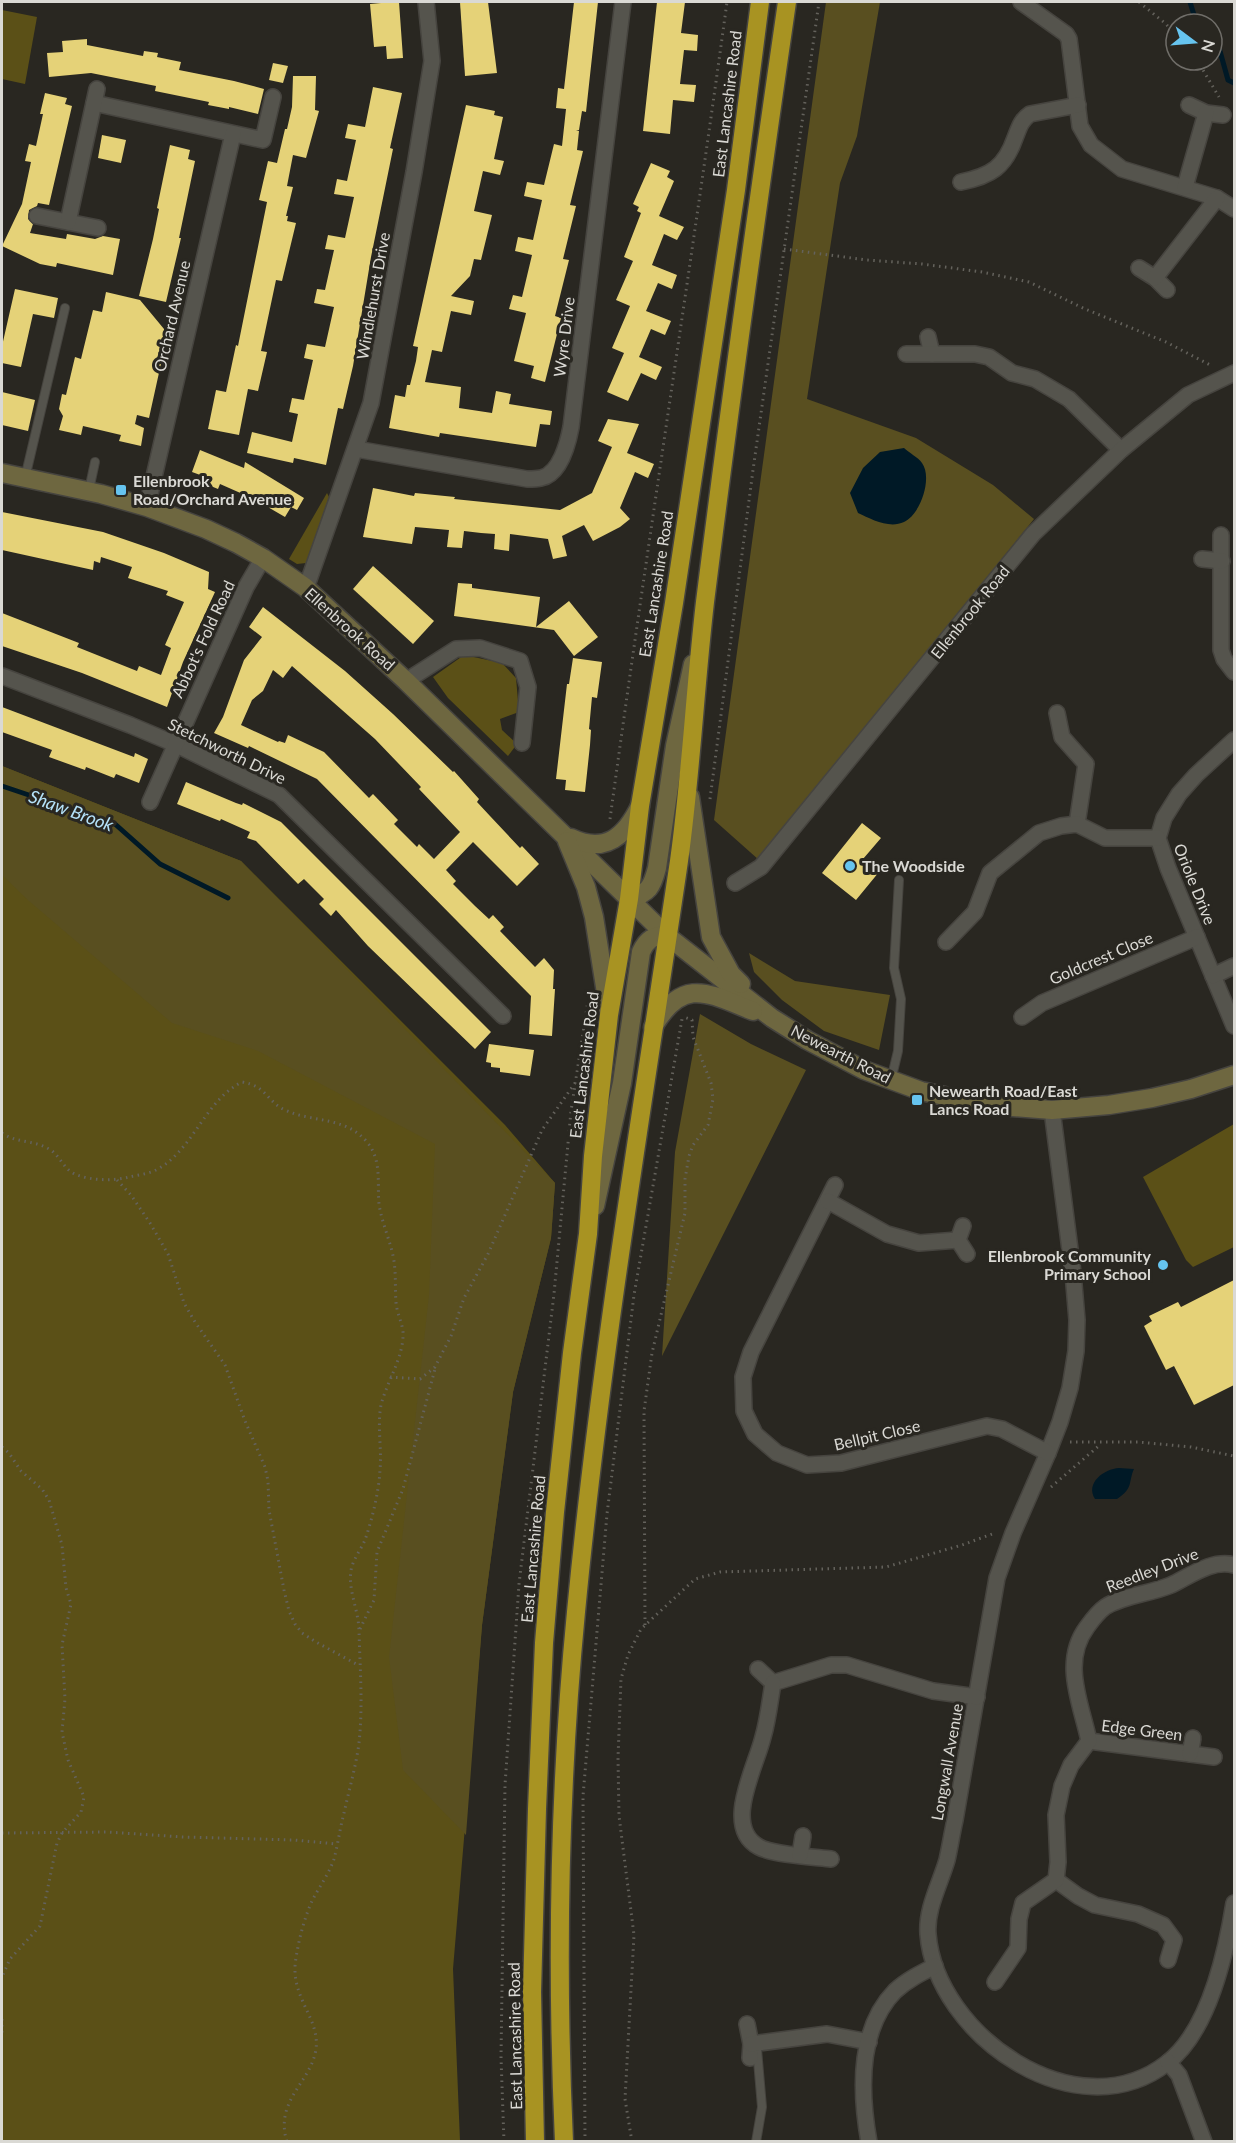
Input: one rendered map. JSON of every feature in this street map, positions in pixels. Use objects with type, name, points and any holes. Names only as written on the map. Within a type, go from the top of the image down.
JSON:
[{"type":"highway","name":"East Lancashire Road","points":[[535,2142],[533,1980],[537,1809],[544,1643],[555,1512],[572,1353],[588,1234],[593,1156],[609,1015],[629,899],[640,806],[674,603],[736,190],[760,2]]},
{"type":"highway","points":[[564,2142],[560,1893],[567,1725],[576,1611],[607,1340],[666,934],[679,860],[704,609],[787,2]]},
{"type":"main road","name":"Ellenbrook Road","points":[[2,473],[88,491],[147,507],[206,529],[263,558],[306,588],[406,681],[629,899]]},
{"type":"main road","points":[[629,899],[643,895],[652,885],[657,868],[675,746],[704,609]]},
{"type":"main road","points":[[688,778],[711,937],[731,974],[772,1018]]},
{"type":"main road","points":[[564,834],[591,845],[615,839],[624,833],[640,806]]},
{"type":"main road","points":[[564,834],[586,887],[594,917],[609,1015]]},
{"type":"main road","name":"Newearth Road","points":[[629,899],[666,934],[772,1018],[817,1045],[891,1081],[921,1091],[987,1105],[1052,1110],[1109,1105],[1152,1098],[1191,1089],[1234,1075]]},
{"type":"main road","points":[[588,1234],[622,1083],[641,952],[646,942],[655,936],[666,934]]},
{"type":"main road","points":[[653,1027],[669,1004],[691,992],[718,997],[772,1018]]},
{"type":"street","name":"Windlehurst Drive","points":[[306,588],[371,403],[432,61],[426,2]]},
{"type":"street","name":"Wyre Drive","points":[[356,449],[527,479],[544,478],[558,465],[567,447],[572,427],[623,2]]},
{"type":"street","points":[[1021,2],[1066,34],[1069,39],[1080,126],[1091,144],[1122,169],[1217,198],[1234,209]]},
{"type":"street","points":[[68,222],[95,96],[263,140],[273,97]]},
{"type":"street","points":[[961,182],[994,180],[1007,158],[1024,118],[1030,114],[1078,105]]},
{"type":"street","points":[[1185,188],[1216,114],[1189,105]]},
{"type":"street","name":"Orchard Avenue","points":[[147,507],[233,134]]},
{"type":"street","points":[[1155,278],[1217,198]]},
{"type":"street","points":[[37,216],[98,228]]},
{"type":"street","points":[[1139,268],[1155,278],[1167,290]]},
{"type":"street","points":[[928,337],[932,354]]},
{"type":"street","points":[[906,354],[975,354],[989,357],[1012,373],[1035,380],[1069,399],[1121,450]]},
{"type":"street","name":"Ellenbrook Road","points":[[735,883],[760,867],[1034,534],[1121,450],[1188,395],[1232,374]]},
{"type":"street","points":[[1221,535],[1221,650],[1224,659],[1234,672]]},
{"type":"street","name":"Abbot's Fold Road","points":[[150,802],[246,587],[263,558]]},
{"type":"street","points":[[1203,559],[1222,561]]},
{"type":"street","points":[[406,681],[456,649],[480,648],[520,661],[528,687],[522,743]]},
{"type":"street","name":"Stetchworth Drive","points":[[2,676],[175,744],[279,795],[504,1016]]},
{"type":"street","points":[[1057,713],[1062,737],[1086,764],[1077,824]]},
{"type":"street","name":"Oriole Drive","points":[[1234,740],[1179,794],[1164,818],[1158,838],[1168,868],[1234,1026]]},
{"type":"street","points":[[946,942],[975,912],[990,873],[1039,833],[1077,824],[1105,838],[1158,838]]},
{"type":"street","name":"Goldcrest Close","points":[[1022,1017],[1042,1003],[1197,937]]},
{"type":"street","points":[[1213,976],[1234,966]]},
{"type":"street","name":"Longwall Avenue","points":[[1052,1110],[1073,1273],[1077,1320],[1076,1351],[1070,1388],[1054,1437],[1016,1525],[997,1578],[947,1858],[929,1914],[929,1941],[935,1966],[954,2002],[980,2035],[998,2051],[1041,2074],[1080,2086],[1101,2088],[1123,2084],[1148,2075],[1168,2062],[1186,2043],[1199,2022],[1221,1965],[1234,1903]]},
{"type":"street","name":"Bellpit Close","points":[[835,1185],[751,1352],[743,1377],[744,1411],[755,1434],[777,1453],[807,1465],[841,1463],[987,1426],[1002,1429],[1048,1453]]},
{"type":"street","points":[[828,1201],[887,1234],[918,1243],[960,1233],[967,1254]]},
{"type":"street","name":"Reedley Drive","points":[[1089,1741],[1076,1688],[1074,1665],[1076,1647],[1093,1620],[1106,1606],[1169,1586],[1197,1571],[1228,1563],[1234,1565]]},
{"type":"street","points":[[773,1683],[831,1665],[847,1665],[933,1691],[977,1697]]},
{"type":"street","points":[[759,1669],[773,1683]]},
{"type":"street","points":[[773,1683],[764,1736],[746,1787],[742,1821],[746,1835],[761,1848],[831,1859]]},
{"type":"street","name":"Edge Green","points":[[1191,1754],[1193,1738]]},
{"type":"street","points":[[995,1982],[1018,1948],[1019,1919],[1023,1903],[1056,1880],[1058,1862],[1056,1815],[1062,1786],[1071,1765],[1089,1741]]},
{"type":"street","name":"Edge Green","points":[[1089,1741],[1215,1757]]},
{"type":"street","points":[[800,1855],[802,1836]]},
{"type":"street","points":[[1056,1880],[1095,1905],[1138,1914],[1163,1925],[1174,1940],[1168,1960]]},
{"type":"street","points":[[869,2142],[862,2108],[862,2087],[864,2062],[869,2042],[884,2004],[895,1991],[908,1980],[935,1966]]},
{"type":"street","points":[[747,2024],[753,2049],[815,2034],[869,2042]]},
{"type":"street","points":[[1168,2062],[1179,2075],[1203,2142]]},
{"type":"lane","points":[[25,478],[65,308]]},
{"type":"lane","points":[[88,491],[95,462]]},
{"type":"lane","points":[[891,1081],[898,1051],[901,999],[894,968],[899,880]]},
{"type":"lane","points":[[753,2049],[762,2108],[756,2142]]},
{"type":"path","points":[[609,823],[727,2]]},
{"type":"path","points":[[710,801],[819,2]]},
{"type":"path","points":[[1139,2],[1164,22]]},
{"type":"path","points":[[1204,72],[1222,103],[1216,114]]},
{"type":"path","points":[[784,249],[982,272],[1029,282],[1085,309],[1166,342],[1232,374]]},
{"type":"path","points":[[585,2142],[583,1796],[607,1514],[634,1295],[682,1017],[692,1020],[693,1037],[711,1083],[713,1099],[708,1125],[693,1145],[689,1156],[685,1179],[685,1213],[652,1353],[644,1411],[645,1625]]},
{"type":"path","points":[[359,1632],[374,1600],[377,1552],[403,1489],[435,1367],[451,1336],[464,1298],[488,1254],[542,1130],[576,1081]]},
{"type":"path","points":[[2,1133],[9,1138],[51,1150],[74,1174],[117,1180],[156,1170],[177,1154],[219,1098],[242,1082],[264,1090],[282,1109],[297,1115],[347,1126],[368,1143],[376,1158],[379,1170],[379,1203],[394,1260],[397,1308],[403,1329],[401,1350],[390,1377],[379,1419],[381,1470],[378,1488],[365,1540],[352,1566],[351,1578],[359,1632],[362,1702],[358,1745],[333,1861],[305,1918],[295,1960],[296,1987],[313,2024],[316,2048],[314,2059],[293,2095],[287,2111],[284,2123],[288,2142]]},
{"type":"path","points":[[117,1180],[150,1222],[168,1254],[184,1303],[225,1365],[244,1421],[265,1467],[269,1510],[284,1590],[295,1624],[302,1633],[316,1642],[359,1665]]},
{"type":"path","points":[[390,1377],[420,1379],[435,1367]]},
{"type":"path","points":[[1054,1437],[1068,1442],[1138,1442],[1191,1447],[1234,1456]]},
{"type":"path","points":[[1029,1497],[1048,1489],[1102,1443]]},
{"type":"path","points":[[2,1447],[21,1471],[42,1489],[50,1500],[64,1552],[66,1588],[72,1608],[62,1645],[65,1699],[62,1732],[68,1760],[84,1797],[81,1812],[62,1833],[57,1844],[40,1926],[10,1959],[2,1977]]},
{"type":"path","points":[[632,2142],[625,2099],[634,1935],[619,1816],[618,1758],[621,1679],[628,1655],[641,1629],[695,1578],[720,1572],[885,1567],[962,1545],[1016,1525]]},
{"type":"path","points":[[2,1833],[107,1832],[337,1844]]},
{"type":"path","points":[[2,2019],[2,2035]]},
{"type":"shaded area","points":[[826,2],[880,2],[857,136],[840,183],[807,399],[916,438],[993,485],[1034,519],[759,860],[714,820]]},
{"type":"shaded area","points":[[2,10],[37,17],[25,84],[2,79]]},
{"type":"shaded area","points":[[327,493],[329,497],[306,563],[297,564],[289,559]]},
{"type":"shaded area","points":[[464,655],[502,663],[516,678],[519,712],[500,719],[502,730],[517,744],[508,756],[448,698],[433,677]]},
{"type":"shaded area","points":[[2,766],[241,861],[505,1125],[555,1183],[551,1238],[513,1392],[482,1625],[453,1969],[460,2141],[2,2141]]},
{"type":"shaded area","points":[[2,766],[241,861],[555,1183],[551,1238],[513,1392],[482,1625],[466,1835],[403,1770],[389,1657],[429,1295],[435,1144],[258,1051],[172,1023],[29,901],[2,875]]},
{"type":"shaded area","points":[[749,953],[795,981],[890,995],[879,1050],[824,1031],[782,1000],[754,972]]},
{"type":"shaded area","points":[[700,1014],[751,1044],[806,1070],[662,1356],[675,1152]]},
{"type":"shaded area","points":[[1234,1124],[1234,1247],[1193,1267],[1186,1260],[1143,1177]]},
{"type":"water","points":[[904,448],[922,463],[925,470],[923,496],[915,512],[910,518],[898,524],[880,522],[858,513],[850,493],[863,468],[880,452]]},
{"type":"water","points":[[1119,1468],[1134,1469],[1126,1492],[1117,1499],[1095,1499],[1092,1488],[1094,1482],[1102,1474]]},
{"type":"building","points":[[399,2],[403,58],[387,59],[386,46],[374,47],[370,4]]},
{"type":"building","points":[[460,2],[488,2],[497,73],[465,76]]},
{"type":"building","points":[[574,2],[598,2],[586,112],[582,111],[579,130],[576,130],[579,131],[577,150],[583,151],[570,205],[576,206],[563,259],[569,260],[555,316],[561,318],[545,382],[531,378],[534,366],[514,361],[526,313],[509,309],[513,295],[522,297],[532,255],[515,251],[518,237],[533,240],[542,200],[524,196],[527,182],[544,185],[554,144],[562,146],[566,109],[556,108],[558,88],[564,89]]},
{"type":"building","points":[[657,2],[685,2],[681,33],[698,35],[697,51],[684,50],[680,84],[696,85],[694,102],[673,100],[670,134],[643,131]]},
{"type":"building","points":[[87,39],[87,45],[143,56],[144,51],[158,53],[157,57],[181,62],[179,70],[264,89],[258,114],[208,105],[209,102],[155,91],[156,86],[91,73],[49,77],[47,53],[63,52],[62,41]]},
{"type":"building","points":[[273,63],[288,66],[283,83],[269,80]]},
{"type":"building","points":[[293,76],[316,76],[315,110],[319,111],[306,158],[293,155],[287,186],[293,187],[286,216],[288,216],[287,221],[296,223],[282,281],[276,280],[261,351],[267,352],[258,391],[248,389],[239,435],[208,429],[216,390],[226,392],[236,345],[238,346],[267,202],[259,200],[268,161],[277,163],[285,129],[287,129],[292,107]]},
{"type":"building","points":[[373,87],[402,93],[390,148],[393,149],[371,257],[353,366],[343,409],[338,408],[326,465],[294,458],[293,463],[247,453],[252,432],[292,442],[298,414],[289,412],[292,398],[304,400],[313,360],[304,358],[307,344],[325,347],[334,307],[314,303],[317,289],[325,290],[334,250],[325,249],[328,235],[345,238],[354,197],[334,194],[337,179],[347,181],[356,140],[345,138],[348,124],[365,127]]},
{"type":"building","points":[[45,93],[67,98],[65,104],[72,106],[49,205],[38,203],[29,210],[28,219],[33,224],[30,233],[66,239],[67,234],[95,239],[103,236],[120,239],[113,275],[57,263],[56,267],[40,264],[2,246],[22,204],[31,162],[25,161],[29,144],[36,146]]},
{"type":"building","points":[[466,105],[495,111],[494,115],[503,117],[494,159],[504,161],[500,175],[483,171],[474,211],[492,215],[481,260],[474,259],[470,276],[451,296],[474,301],[471,315],[451,311],[442,352],[432,350],[425,382],[461,387],[459,408],[492,413],[496,391],[511,394],[509,404],[552,411],[550,425],[540,424],[536,447],[440,433],[439,437],[389,428],[395,395],[405,397],[416,361],[418,347],[413,346]]},
{"type":"building","points":[[102,135],[126,140],[121,163],[98,158]]},
{"type":"building","points":[[170,145],[190,150],[188,159],[195,161],[166,302],[139,296],[153,239]]},
{"type":"building","points":[[651,163],[670,171],[667,177],[674,181],[659,216],[684,227],[677,240],[664,234],[652,265],[677,275],[672,289],[658,283],[646,311],[671,321],[665,335],[651,329],[639,357],[662,367],[656,380],[641,373],[628,401],[607,392],[624,353],[612,348],[630,306],[616,300],[633,261],[624,257],[641,213],[637,211],[639,207],[633,204]]},
{"type":"building","points":[[15,289],[58,298],[54,318],[33,314],[21,367],[2,363],[2,346]]},
{"type":"building","points":[[106,292],[140,300],[165,333],[166,341],[149,418],[137,415],[135,424],[144,428],[141,446],[119,441],[121,435],[83,426],[81,435],[59,430],[63,416],[59,409],[62,394],[66,395],[75,357],[81,359],[93,310],[102,312]]},
{"type":"building","points":[[2,392],[35,400],[28,431],[2,425]]},
{"type":"building","points":[[608,419],[639,424],[627,453],[654,464],[648,478],[635,472],[620,508],[630,519],[593,541],[584,525],[562,536],[567,556],[553,559],[548,539],[510,534],[509,551],[494,549],[495,534],[464,531],[462,548],[447,547],[449,530],[415,527],[412,544],[363,537],[373,488],[414,496],[415,493],[560,510],[592,493],[612,447],[598,441]]},
{"type":"building","points":[[200,450],[244,468],[245,462],[304,498],[297,510],[291,507],[285,517],[254,499],[220,484],[218,489],[201,482],[203,476],[192,472]]},
{"type":"building","points":[[2,512],[103,532],[164,553],[209,572],[208,589],[215,592],[183,662],[167,707],[82,673],[2,646],[2,613],[79,643],[77,647],[137,671],[139,666],[161,675],[171,648],[165,645],[184,602],[166,595],[168,591],[128,578],[132,567],[101,557],[100,563],[94,561],[93,570],[2,550]]},
{"type":"building","points":[[373,566],[434,621],[413,644],[353,589]]},
{"type":"building","points":[[458,583],[472,584],[472,588],[540,597],[536,627],[569,601],[598,637],[574,656],[554,630],[454,616]]},
{"type":"building","points":[[263,607],[345,671],[454,771],[479,799],[477,802],[520,848],[522,846],[539,864],[517,886],[473,842],[446,870],[456,881],[453,884],[489,919],[493,915],[504,927],[500,931],[535,967],[544,958],[554,970],[552,1036],[529,1034],[531,996],[317,779],[249,746],[248,748],[214,733],[223,717],[244,660],[262,637],[249,627]],"holes":[[[292,666],[375,739],[460,832],[434,859],[419,844],[417,847],[394,824],[398,820],[373,794],[369,798],[324,752],[288,735],[285,743],[278,742],[241,725],[252,700],[263,691],[273,670],[283,678]]]},
{"type":"building","points":[[573,658],[602,662],[597,698],[592,697],[585,792],[565,790],[566,780],[556,779],[567,684],[569,684]]},
{"type":"building","points":[[2,707],[134,757],[135,753],[148,759],[139,783],[116,774],[114,778],[86,767],[85,770],[49,757],[52,750],[2,732]]},
{"type":"building","points":[[186,782],[236,803],[242,805],[243,803],[281,822],[491,1032],[475,1049],[368,946],[336,910],[331,916],[319,904],[324,899],[304,879],[298,884],[256,841],[247,838],[250,832],[177,804]]},
{"type":"building","name":"The Woodside","points":[[862,823],[881,838],[863,859],[879,872],[856,900],[822,873]]},
{"type":"building","points":[[489,1044],[534,1050],[530,1076],[500,1072],[500,1068],[491,1067],[491,1063],[486,1062]]},
{"type":"building","points":[[1234,1280],[1234,1385],[1194,1405],[1174,1366],[1166,1370],[1144,1326],[1152,1321],[1149,1316],[1178,1302],[1181,1307]]},
{"type":"waterway","points":[[1190,2],[1193,12]]},
{"type":"waterway","points":[[1224,66],[1228,80],[1234,83]]},
{"type":"waterway","name":"Shaw Brook","points":[[2,786],[115,824],[160,864],[228,898]]},
{"type":"place","name":"Ellenbrook Road/Orchard Avenue","points":[[121,490]]},
{"type":"place","name":"The Woodside","points":[[850,866]]},
{"type":"place","name":"Newearth Road/East Lancs Road","points":[[917,1100]]},
{"type":"place","name":"Ellenbrook Community Primary School","points":[[1163,1265]]}]
